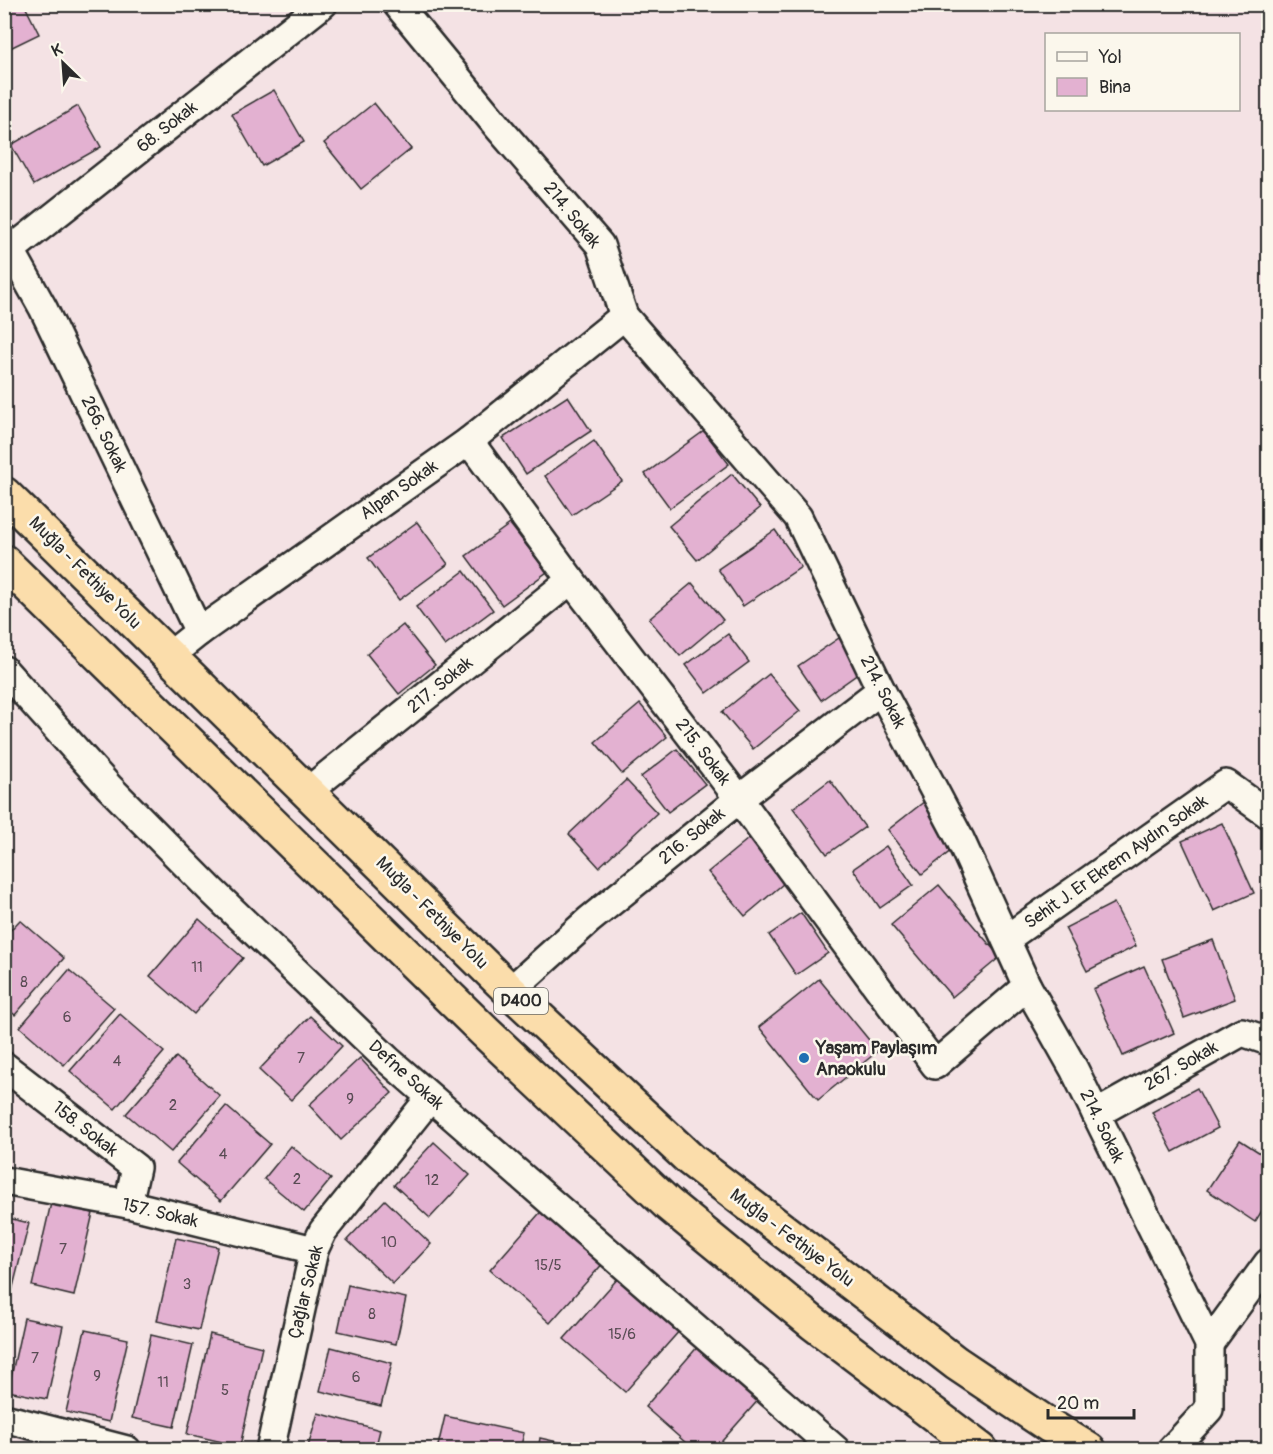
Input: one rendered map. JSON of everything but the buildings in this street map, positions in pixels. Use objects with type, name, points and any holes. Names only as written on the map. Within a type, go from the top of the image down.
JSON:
[{"type":"highway","name":"Muğla - Fethiye Yolu","points":[[4,494],[510,991],[691,1160],[956,1363],[1050,1426],[1089,1449]]},
{"type":"highway","name":"D400","points":[[4,562],[485,1032],[668,1204],[813,1323],[981,1449]]},
{"type":"street","name":"68. Sokak","points":[[8,244],[323,4]]},
{"type":"street","name":"214. Sokak","points":[[397,4],[497,126],[600,245],[624,316],[798,517],[881,690],[960,839],[1027,986],[1074,1069],[1209,1344],[1209,1410],[1171,1449]]},
{"type":"street","name":"266. Sokak","points":[[8,244],[43,308],[199,632]]},
{"type":"street","name":"Alpan Sokak","points":[[169,656],[199,632],[469,441],[624,316]]},
{"type":"street","name":"215. Sokak","points":[[469,441],[571,580],[739,799],[935,1065],[1027,986]]},
{"type":"street","name":"217. Sokak","points":[[308,791],[571,580]]},
{"type":"street","name":"Defne Sokak","points":[[4,670],[109,787],[211,890],[430,1098],[623,1262],[836,1449]]},
{"type":"street","name":"216. Sokak","points":[[510,991],[589,920],[739,799],[881,690]]},
{"type":"street","name":"Sehit J. Er Ekrem Aydın Sokak","points":[[1006,939],[1226,784],[1269,814]]},
{"type":"street","name":"267. Sokak","points":[[1096,1114],[1242,1032],[1269,1041]]},
{"type":"street","name":"158. Sokak","points":[[4,1066],[135,1168],[128,1204]]},
{"type":"street","name":"Çağlar Sokak","points":[[270,1449],[314,1250],[323,1231],[430,1098]]},
{"type":"street","name":"157. Sokak","points":[[4,1181],[128,1204],[314,1250]]},
{"type":"street","points":[[1209,1344],[1269,1263]]},
{"type":"street","points":[[4,1418],[127,1449]]},
{"type":"place","name":"Yaşam Paylaşım Anaokulu","points":[[804,1058]]}]
